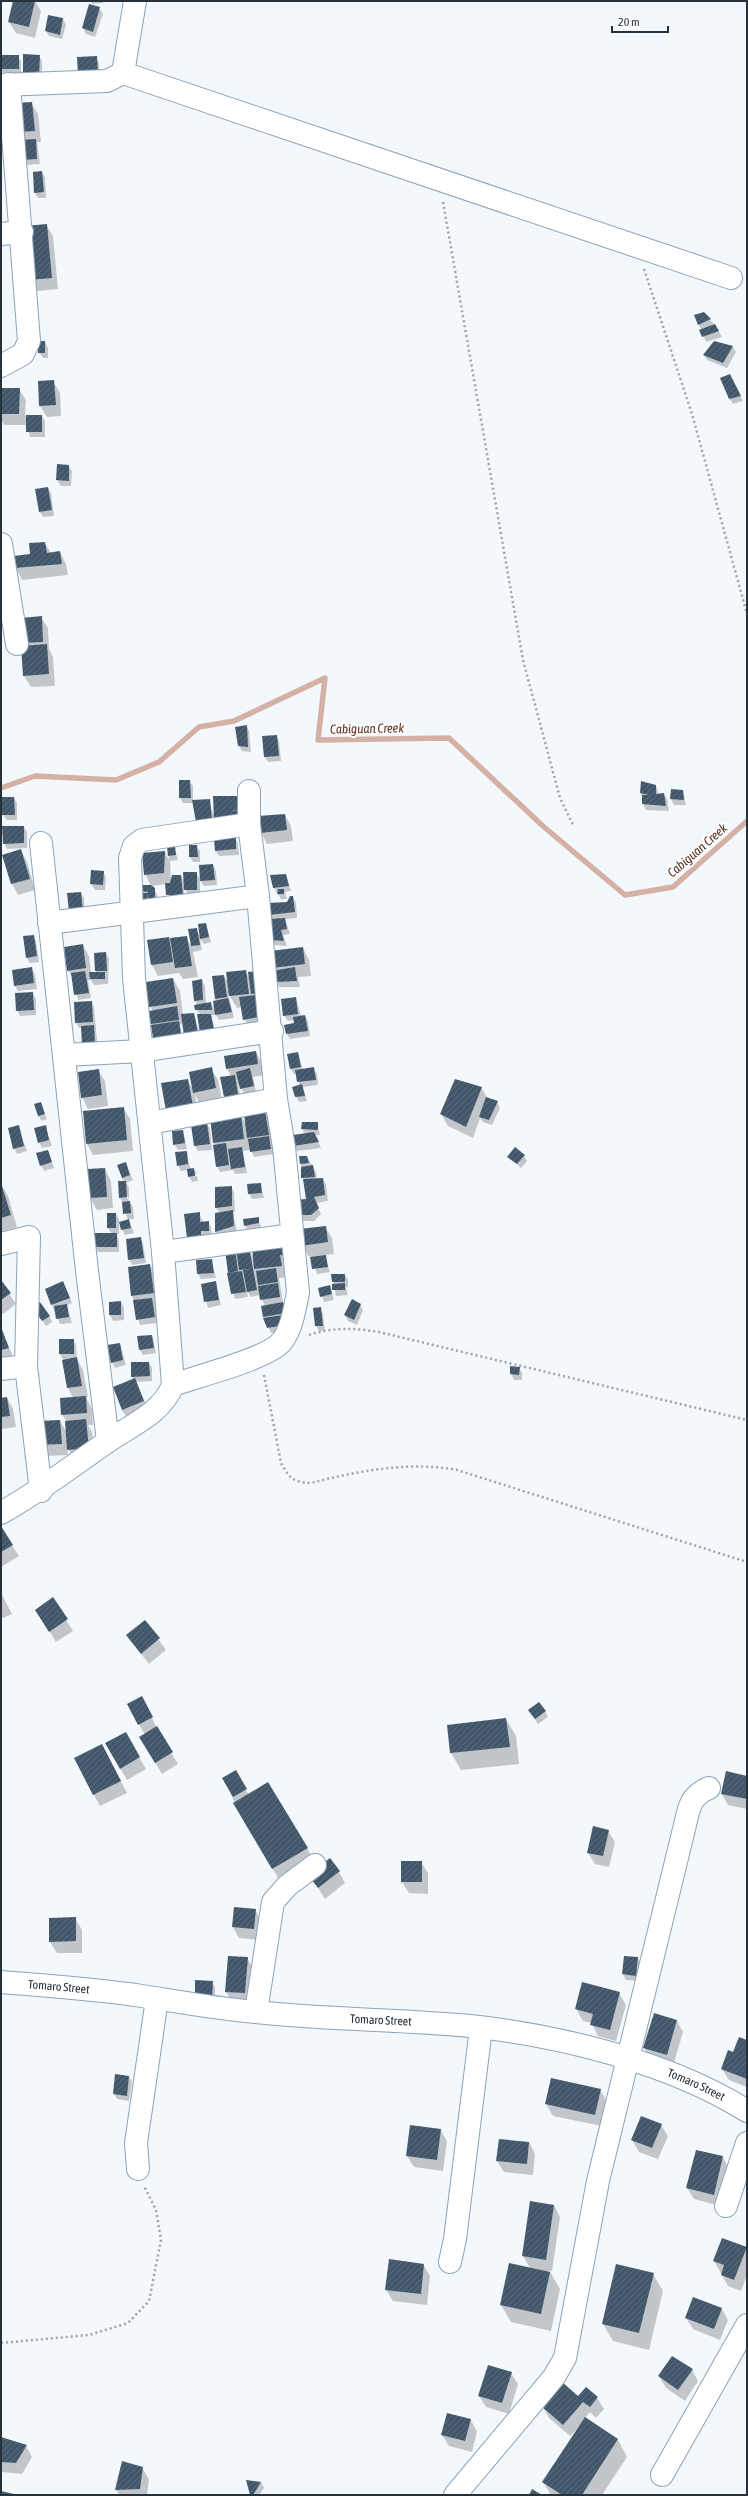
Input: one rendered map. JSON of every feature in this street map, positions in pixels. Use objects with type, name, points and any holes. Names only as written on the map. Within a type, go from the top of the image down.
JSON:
[{"type":"street","points":[[123,73],[135,1]]},
{"type":"street","points":[[1,366],[23,354],[29,341],[12,233],[5,84],[107,81],[123,73],[731,278]]},
{"type":"street","points":[[1,544],[17,644]]},
{"type":"street","points":[[173,1385],[269,1350],[293,1320],[298,1292],[284,1146],[276,1099],[272,1031],[249,824],[249,791]]},
{"type":"street","points":[[1,1513],[41,1491],[108,1441],[143,1420],[168,1396],[173,1385],[163,1252],[134,978],[130,858],[132,850],[137,843],[142,840],[249,824]]},
{"type":"street","points":[[41,843],[48,923],[87,1271],[108,1441]]},
{"type":"street","points":[[48,923],[132,914],[258,896]]},
{"type":"street","points":[[64,1056],[142,1051],[272,1031]]},
{"type":"street","points":[[150,1123],[276,1099]]},
{"type":"street","points":[[163,1252],[292,1235]]},
{"type":"street","points":[[1,1244],[29,1237],[26,1366],[41,1491]]},
{"type":"street","points":[[1,1369],[26,1366]]},
{"type":"street","points":[[455,2495],[554,2377],[564,2358],[598,2181],[626,2059],[690,1806],[697,1793],[709,1788]]},
{"type":"street","points":[[256,2012],[273,1902],[287,1886],[315,1865]]},
{"type":"street","name":"Tomaro Street","points":[[1,1982],[157,1999],[256,2012],[481,2028],[558,2040],[669,2072],[720,2094],[747,2110]]},
{"type":"street","points":[[138,2169],[136,2143],[157,1999]]},
{"type":"street","points":[[450,2262],[455,2239],[481,2028]]},
{"type":"street","points":[[726,2206],[747,2143]]},
{"type":"street","points":[[662,2475],[747,2325]]},
{"type":"path","points":[[439,180],[523,660],[560,798],[573,825]]},
{"type":"path","points":[[636,246],[692,414],[747,614]]},
{"type":"path","points":[[747,1420],[379,1332],[352,1328],[318,1332],[269,1350],[281,1463],[287,1474],[296,1482],[311,1482],[412,1465],[433,1465],[457,1470],[747,1562]]},
{"type":"path","points":[[1,2342],[89,2335],[128,2323],[149,2301],[161,2240],[156,2210],[146,2191],[138,2169]]},
{"type":"building","points":[[13,1],[35,1],[29,27],[8,22]]},
{"type":"building","points":[[89,4],[100,7],[93,32],[82,28]]},
{"type":"building","points":[[48,15],[63,18],[60,35],[45,31]]},
{"type":"building","points":[[23,54],[40,55],[39,77],[23,77]]},
{"type":"building","points":[[1,55],[19,55],[19,69],[1,69]]},
{"type":"building","points":[[97,56],[98,74],[78,75],[77,57]]},
{"type":"building","points":[[32,102],[35,131],[18,132],[16,103]]},
{"type":"building","points":[[36,139],[37,159],[21,160],[20,140]]},
{"type":"building","points":[[42,171],[44,192],[34,193],[33,172]]},
{"type":"building","points":[[47,224],[52,278],[30,280],[25,226]]},
{"type":"building","points":[[704,312],[711,319],[698,325],[694,315]]},
{"type":"building","points":[[715,324],[719,331],[702,337],[699,330]]},
{"type":"building","points":[[38,341],[45,341],[45,353],[38,353]]},
{"type":"building","points":[[714,341],[733,346],[723,363],[703,355]]},
{"type":"building","points":[[730,374],[741,396],[729,399],[720,378]]},
{"type":"building","points":[[54,380],[56,405],[39,406],[38,381]]},
{"type":"building","points":[[1,388],[20,388],[19,414],[1,414]]},
{"type":"building","points":[[26,415],[42,415],[42,432],[26,432]]},
{"type":"building","points":[[57,464],[69,465],[69,481],[56,480]]},
{"type":"building","points":[[48,487],[52,510],[39,512],[35,489]]},
{"type":"building","points":[[45,542],[47,553],[60,551],[62,564],[15,568],[14,556],[30,554],[29,543]]},
{"type":"building","points":[[42,616],[43,642],[23,643],[21,618]]},
{"type":"building","points":[[47,644],[49,674],[23,676],[21,646]]},
{"type":"building","points":[[247,725],[248,747],[238,746],[235,727]]},
{"type":"building","points":[[277,735],[279,756],[264,757],[262,736]]},
{"type":"building","points":[[179,780],[190,780],[191,798],[179,798]]},
{"type":"building","points":[[641,781],[656,785],[656,794],[664,793],[666,806],[642,804],[642,795],[649,795],[640,793]]},
{"type":"building","points":[[671,789],[683,790],[684,800],[670,799]]},
{"type":"building","points":[[213,796],[241,796],[242,810],[231,811],[242,811],[242,820],[214,820]]},
{"type":"building","points":[[2,797],[14,797],[15,815],[2,815]]},
{"type":"building","points":[[210,799],[212,820],[196,822],[192,800]]},
{"type":"building","points":[[285,814],[287,830],[260,833],[258,816]]},
{"type":"building","points":[[2,826],[24,826],[24,843],[3,844]]},
{"type":"building","points":[[236,837],[236,849],[215,851],[214,839]]},
{"type":"building","points":[[189,845],[197,845],[198,857],[189,857]]},
{"type":"building","points":[[175,846],[176,855],[168,856],[167,847]]},
{"type":"building","points":[[21,849],[30,879],[11,884],[2,855]]},
{"type":"building","points":[[165,851],[164,873],[144,875],[142,853]]},
{"type":"building","points":[[213,864],[215,880],[200,881],[199,865]]},
{"type":"building","points":[[91,870],[104,871],[103,885],[90,884]]},
{"type":"building","points":[[183,872],[197,872],[197,890],[184,890]]},
{"type":"building","points":[[286,874],[289,886],[273,888],[270,875]]},
{"type":"building","points":[[172,875],[181,875],[183,895],[166,895],[165,883],[170,883]]},
{"type":"building","points":[[143,885],[151,885],[155,888],[155,901],[148,901],[148,892],[140,891]]},
{"type":"building","points":[[278,889],[284,889],[284,894],[277,894]]},
{"type":"building","points":[[81,892],[83,911],[69,912],[67,893]]},
{"type":"building","points":[[140,893],[148,893],[147,901],[140,902]]},
{"type":"building","points":[[290,896],[293,896],[295,912],[269,915],[268,903],[287,902]]},
{"type":"building","points":[[285,918],[287,929],[281,930],[284,941],[270,940],[269,919]]},
{"type":"building","points":[[206,923],[209,937],[200,939],[198,924]]},
{"type":"building","points":[[197,928],[200,945],[191,946],[188,929]]},
{"type":"building","points":[[34,935],[37,956],[26,958],[23,936]]},
{"type":"building","points":[[187,936],[192,966],[175,968],[170,938]]},
{"type":"building","points":[[169,937],[173,962],[151,965],[147,940]]},
{"type":"building","points":[[83,944],[86,968],[67,971],[64,947]]},
{"type":"building","points":[[303,947],[305,964],[272,968],[270,951]]},
{"type":"building","points":[[106,952],[107,971],[95,971],[94,953]]},
{"type":"building","points":[[32,967],[34,983],[14,986],[12,970]]},
{"type":"building","points":[[295,967],[297,981],[275,982],[272,971]]},
{"type":"building","points":[[246,970],[249,994],[229,996],[226,972]]},
{"type":"building","points":[[85,971],[89,993],[74,995],[71,973]]},
{"type":"building","points":[[257,971],[260,993],[251,994],[248,972]]},
{"type":"building","points":[[89,972],[105,972],[105,979],[90,979]]},
{"type":"building","points":[[224,975],[227,997],[215,999],[212,976]]},
{"type":"building","points":[[173,978],[177,1003],[149,1007],[146,982]]},
{"type":"building","points":[[202,979],[203,1000],[194,1001],[192,981]]},
{"type":"building","points":[[33,992],[34,1010],[16,1011],[15,993]]},
{"type":"building","points":[[256,995],[259,1017],[243,1020],[239,997]]},
{"type":"building","points":[[296,997],[298,1014],[283,1016],[281,999]]},
{"type":"building","points":[[228,998],[232,1012],[215,1015],[213,1001]]},
{"type":"building","points":[[92,1001],[93,1022],[75,1023],[74,1002]]},
{"type":"building","points":[[211,1002],[212,1010],[195,1010],[194,1005]]},
{"type":"building","points":[[177,1006],[179,1020],[151,1024],[149,1011]]},
{"type":"building","points":[[194,1013],[198,1033],[184,1036],[181,1014]]},
{"type":"building","points":[[197,1014],[211,1014],[214,1030],[200,1033]]},
{"type":"building","points":[[305,1015],[308,1031],[286,1034],[284,1025],[294,1023],[293,1017]]},
{"type":"building","points":[[179,1021],[181,1034],[153,1038],[151,1025]]},
{"type":"building","points":[[94,1025],[95,1044],[82,1045],[81,1026]]},
{"type":"building","points":[[256,1051],[258,1064],[226,1069],[224,1056]]},
{"type":"building","points":[[298,1052],[301,1067],[290,1069],[287,1054]]},
{"type":"building","points":[[212,1067],[216,1088],[193,1093],[189,1072]]},
{"type":"building","points":[[314,1067],[316,1080],[297,1082],[295,1070]]},
{"type":"building","points":[[250,1068],[254,1086],[240,1089],[236,1072]]},
{"type":"building","points":[[99,1069],[102,1095],[81,1098],[78,1072]]},
{"type":"building","points":[[235,1075],[238,1094],[224,1097],[220,1077]]},
{"type":"building","points":[[188,1079],[193,1106],[166,1111],[161,1083]]},
{"type":"building","points":[[455,1079],[482,1087],[466,1127],[440,1114]]},
{"type":"building","points":[[302,1084],[305,1096],[295,1097],[292,1087]]},
{"type":"building","points":[[486,1097],[498,1101],[489,1120],[479,1117]]},
{"type":"building","points":[[41,1102],[45,1114],[38,1116],[34,1104]]},
{"type":"building","points":[[124,1107],[127,1140],[86,1144],[83,1111]]},
{"type":"building","points":[[265,1110],[269,1135],[247,1138],[244,1114]]},
{"type":"building","points":[[241,1114],[244,1139],[213,1143],[210,1117]]},
{"type":"building","points":[[302,1122],[318,1122],[318,1130],[301,1129]]},
{"type":"building","points":[[207,1123],[210,1144],[194,1146],[191,1125]]},
{"type":"building","points":[[19,1125],[24,1146],[13,1149],[8,1128]]},
{"type":"building","points":[[46,1125],[49,1140],[38,1143],[34,1128]]},
{"type":"building","points":[[183,1130],[185,1143],[173,1145],[172,1131]]},
{"type":"building","points":[[314,1132],[319,1142],[293,1146],[293,1135]]},
{"type":"building","points":[[269,1136],[271,1149],[250,1152],[248,1139]]},
{"type":"building","points":[[226,1143],[229,1165],[216,1167],[213,1145]]},
{"type":"building","points":[[242,1147],[245,1167],[231,1169],[228,1149]]},
{"type":"building","points":[[515,1147],[525,1155],[517,1164],[507,1157]]},
{"type":"building","points":[[48,1150],[52,1162],[40,1166],[36,1153]]},
{"type":"building","points":[[187,1151],[188,1164],[177,1166],[175,1152]]},
{"type":"building","points":[[299,1156],[307,1156],[309,1163],[300,1164]]},
{"type":"building","points":[[126,1162],[130,1175],[122,1178],[117,1165]]},
{"type":"building","points":[[313,1165],[315,1177],[301,1178],[301,1167]]},
{"type":"building","points":[[105,1168],[107,1197],[89,1198],[87,1169]]},
{"type":"building","points":[[194,1168],[195,1176],[188,1177],[187,1169]]},
{"type":"building","points":[[323,1178],[325,1195],[314,1197],[319,1208],[311,1215],[296,1215],[294,1200],[306,1199],[303,1179]]},
{"type":"building","points":[[118,1181],[126,1181],[127,1197],[119,1198]]},
{"type":"building","points":[[1,1183],[11,1215],[1,1218]]},
{"type":"building","points":[[261,1183],[262,1193],[248,1194],[247,1184]]},
{"type":"building","points":[[232,1186],[232,1206],[215,1208],[215,1187]]},
{"type":"building","points":[[130,1201],[131,1213],[123,1214],[122,1202]]},
{"type":"building","points":[[233,1210],[234,1226],[215,1232],[215,1213]]},
{"type":"building","points":[[200,1212],[200,1222],[209,1221],[209,1231],[201,1231],[201,1235],[187,1238],[184,1214]]},
{"type":"building","points":[[107,1213],[116,1213],[116,1228],[107,1228]]},
{"type":"building","points":[[259,1217],[259,1223],[244,1226],[243,1219]]},
{"type":"building","points":[[129,1219],[131,1228],[121,1230],[119,1222]]},
{"type":"building","points":[[326,1226],[328,1242],[301,1246],[299,1229]]},
{"type":"building","points":[[94,1233],[117,1233],[117,1247],[94,1247]]},
{"type":"building","points":[[141,1237],[144,1258],[128,1260],[126,1239]]},
{"type":"building","points":[[284,1241],[286,1256],[280,1255],[282,1266],[254,1269],[252,1246]]},
{"type":"building","points":[[249,1247],[257,1290],[247,1292],[243,1270],[250,1269],[239,1270],[236,1248]]},
{"type":"building","points":[[235,1249],[238,1271],[228,1273],[225,1250]]},
{"type":"building","points":[[326,1255],[328,1267],[312,1269],[310,1257]]},
{"type":"building","points":[[212,1259],[214,1273],[197,1274],[196,1260]]},
{"type":"building","points":[[150,1264],[154,1293],[131,1296],[128,1267]]},
{"type":"building","points":[[276,1268],[278,1282],[258,1285],[256,1271]]},
{"type":"building","points":[[242,1271],[246,1292],[231,1294],[227,1273]]},
{"type":"building","points":[[331,1274],[345,1274],[345,1282],[332,1282]]},
{"type":"building","points":[[1,1280],[11,1293],[1,1300]]},
{"type":"building","points":[[63,1281],[70,1298],[51,1305],[45,1289]]},
{"type":"building","points":[[216,1281],[219,1300],[204,1302],[201,1284]]},
{"type":"building","points":[[278,1283],[280,1297],[260,1300],[258,1286]]},
{"type":"building","points":[[345,1283],[345,1290],[332,1290],[332,1284]]},
{"type":"building","points":[[330,1285],[332,1294],[320,1297],[318,1288]]},
{"type":"building","points":[[152,1298],[155,1317],[136,1320],[133,1300]]},
{"type":"building","points":[[352,1299],[361,1304],[354,1320],[344,1315]]},
{"type":"building","points":[[121,1301],[121,1315],[109,1315],[109,1302]]},
{"type":"building","points":[[40,1302],[50,1316],[42,1321],[32,1307]]},
{"type":"building","points":[[283,1302],[286,1313],[263,1317],[261,1306]]},
{"type":"building","points":[[67,1304],[69,1317],[56,1319],[54,1306]]},
{"type":"building","points":[[321,1307],[323,1326],[315,1326],[313,1308]]},
{"type":"building","points":[[283,1315],[285,1325],[267,1328],[263,1318]]},
{"type":"building","points":[[1,1327],[9,1348],[1,1350]]},
{"type":"building","points":[[152,1335],[154,1348],[139,1350],[137,1336]]},
{"type":"building","points":[[59,1339],[74,1339],[74,1354],[59,1354]]},
{"type":"building","points":[[120,1343],[123,1360],[111,1363],[107,1345]]},
{"type":"building","points":[[77,1357],[82,1386],[67,1388],[62,1360]]},
{"type":"building","points":[[131,1362],[149,1362],[150,1376],[131,1377]]},
{"type":"building","points":[[510,1366],[520,1367],[519,1375],[510,1374]]},
{"type":"building","points":[[135,1378],[144,1401],[122,1410],[113,1387]]},
{"type":"building","points":[[86,1396],[87,1413],[61,1415],[60,1398]]},
{"type":"building","points":[[7,1397],[10,1416],[1,1417],[1,1398]]},
{"type":"building","points":[[86,1419],[89,1448],[67,1450],[65,1421]]},
{"type":"building","points":[[60,1420],[62,1444],[38,1445],[37,1421]]},
{"type":"building","points":[[1,1526],[13,1545],[1,1552]]},
{"type":"building","points":[[53,1597],[68,1619],[49,1632],[35,1610]]},
{"type":"building","points":[[145,1620],[160,1638],[141,1654],[126,1635]]},
{"type":"building","points":[[142,1696],[153,1717],[138,1725],[127,1704]]},
{"type":"building","points":[[539,1702],[546,1711],[535,1719],[528,1710]]},
{"type":"building","points":[[506,1718],[510,1747],[450,1753],[447,1725]]},
{"type":"building","points":[[157,1726],[173,1752],[155,1763],[139,1737]]},
{"type":"building","points":[[126,1732],[140,1757],[120,1769],[105,1743]]},
{"type":"building","points":[[102,1744],[121,1781],[93,1795],[74,1758]]},
{"type":"building","points":[[236,1770],[247,1789],[233,1797],[222,1778]]},
{"type":"building","points":[[726,1771],[747,1776],[747,1799],[721,1794]]},
{"type":"building","points":[[268,1782],[308,1848],[272,1869],[233,1803]]},
{"type":"building","points":[[593,1826],[609,1830],[603,1856],[587,1853]]},
{"type":"building","points":[[330,1858],[340,1871],[318,1888],[308,1875]]},
{"type":"building","points":[[401,1861],[422,1861],[422,1882],[401,1882]]},
{"type":"building","points":[[234,1907],[256,1909],[254,1929],[232,1927]]},
{"type":"building","points":[[76,1917],[76,1941],[49,1942],[49,1918]]},
{"type":"building","points":[[228,1956],[248,1957],[245,1993],[225,1992]]},
{"type":"building","points":[[624,1956],[638,1957],[636,1976],[622,1974]]},
{"type":"building","points":[[195,1980],[213,1981],[212,2000],[195,2000]]},
{"type":"building","points":[[582,1982],[620,1992],[610,2030],[590,2025],[593,2014],[575,2009]]},
{"type":"building","points":[[654,2013],[677,2020],[667,2055],[643,2048]]},
{"type":"building","points":[[739,2037],[747,2040],[747,2079],[721,2069],[728,2050],[733,2052]]},
{"type":"building","points":[[115,2074],[129,2076],[127,2096],[113,2094]]},
{"type":"building","points":[[551,2078],[601,2089],[595,2115],[545,2104]]},
{"type":"building","points":[[641,2116],[662,2124],[652,2148],[631,2140]]},
{"type":"building","points":[[410,2125],[441,2129],[437,2160],[406,2156]]},
{"type":"building","points":[[499,2139],[529,2142],[527,2164],[496,2161]]},
{"type":"building","points":[[696,2150],[723,2156],[714,2195],[686,2188]]},
{"type":"building","points":[[530,2201],[554,2205],[546,2260],[522,2256]]},
{"type":"building","points":[[722,2238],[747,2247],[734,2280],[721,2275],[724,2265],[713,2261]]},
{"type":"building","points":[[389,2259],[424,2264],[421,2294],[385,2290]]},
{"type":"building","points":[[509,2263],[550,2272],[541,2314],[500,2305]]},
{"type":"building","points":[[616,2264],[654,2273],[639,2333],[602,2324]]},
{"type":"building","points":[[693,2297],[722,2308],[714,2329],[685,2318]]},
{"type":"building","points":[[672,2356],[693,2369],[678,2390],[658,2376]]},
{"type":"building","points":[[488,2365],[512,2372],[502,2403],[478,2396]]},
{"type":"building","points":[[562,2382],[578,2396],[586,2387],[598,2397],[590,2407],[583,2402],[563,2425],[541,2406]]},
{"type":"building","points":[[447,2413],[471,2419],[465,2441],[441,2435]]},
{"type":"building","points":[[585,2417],[618,2439],[582,2495],[562,2495],[542,2482]]},
{"type":"building","points":[[1,2437],[27,2445],[16,2463],[1,2462]]},
{"type":"building","points":[[122,2461],[143,2467],[140,2489],[115,2490]]},
{"type":"building","points":[[246,2480],[261,2482],[253,2495],[250,2495]]},
{"type":"building","points":[[532,2489],[542,2495],[529,2495]]},
{"type":"building","points":[[1,2491],[14,2494],[14,2495],[1,2495]]},
{"type":"waterway","name":"Cabiguan Creek","points":[[1,788],[35,776],[116,780],[159,762],[199,727],[234,721],[325,678],[318,740],[449,738],[544,827],[625,895],[673,887],[747,821]]}]
